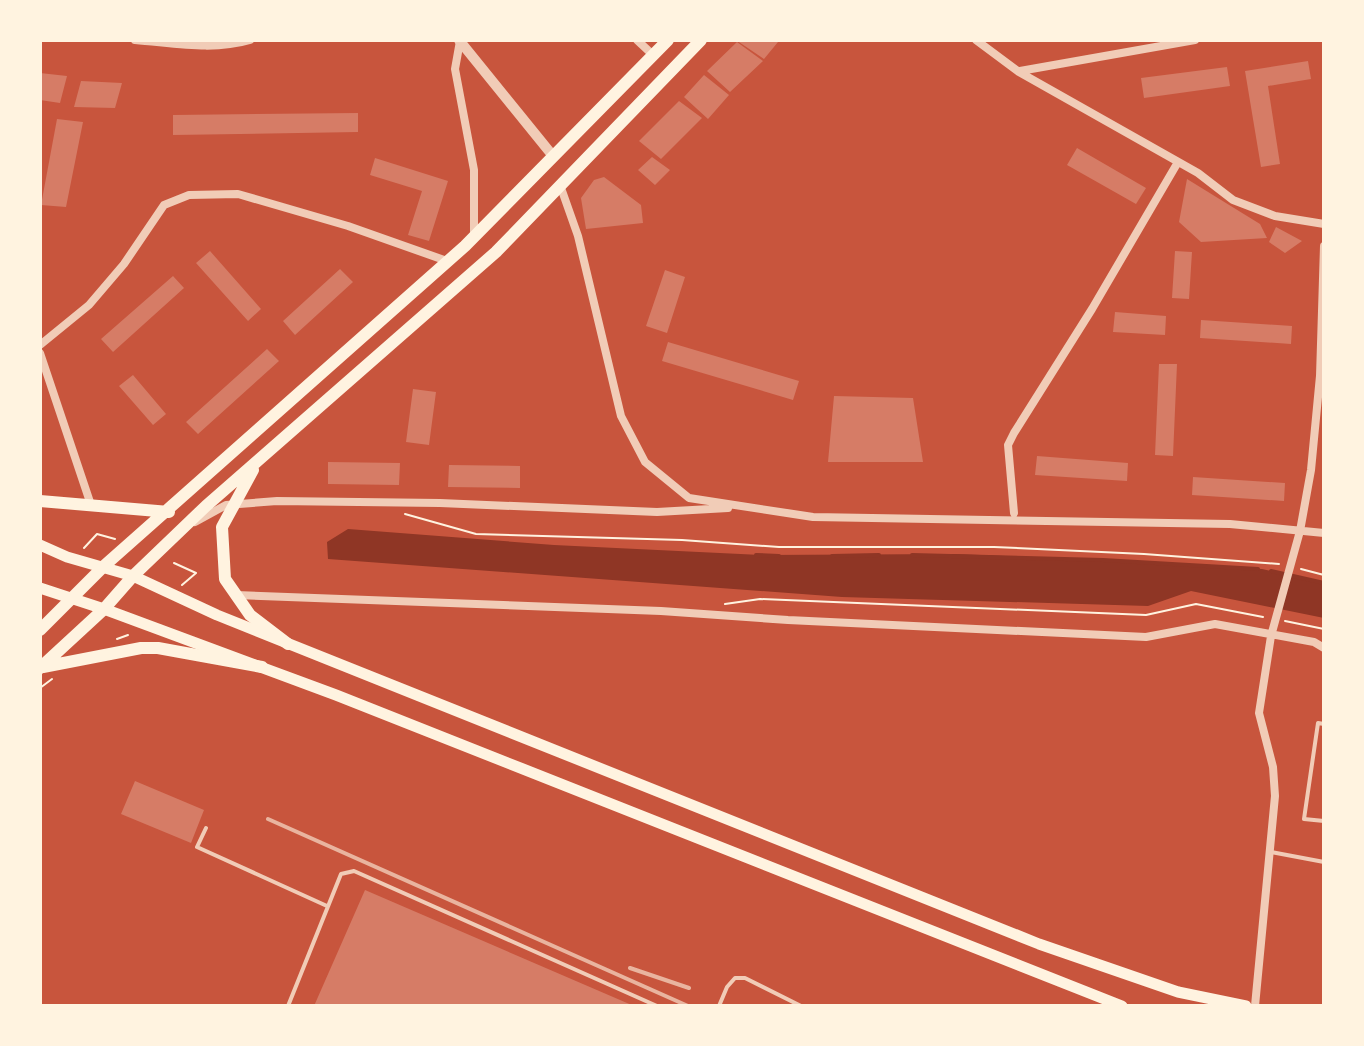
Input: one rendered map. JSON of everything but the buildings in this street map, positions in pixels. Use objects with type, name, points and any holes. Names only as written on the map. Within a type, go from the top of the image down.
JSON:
[{"type":"main road","points":[[40,630],[104,566],[169,512],[474,236],[668,40]]},
{"type":"main road","points":[[40,668],[104,609],[133,576],[206,506],[496,252],[701,40]]},
{"type":"main road","points":[[257,461],[222,527],[225,579],[250,615],[288,644]]},
{"type":"main road","points":[[40,501],[169,512]]},
{"type":"main road","points":[[40,545],[67,557],[133,576],[193,605],[288,644],[1039,944],[1178,992],[1246,1006]]},
{"type":"main road","points":[[40,588],[262,667],[1122,1006]]},
{"type":"main road","points":[[40,668],[141,648],[158,648],[262,667]]},
{"type":"street","points":[[135,40],[205,46],[234,45],[250,40]]},
{"type":"street","points":[[459,40],[553,156]]},
{"type":"street","points":[[459,40],[455,69],[474,170],[474,236]]},
{"type":"street","points":[[637,40],[653,55]]},
{"type":"street","points":[[976,40],[1019,72],[1178,162],[1233,200],[1275,216],[1324,224]]},
{"type":"street","points":[[1019,72],[1195,40]]},
{"type":"street","points":[[1014,513],[1008,445],[1178,162]]},
{"type":"street","points":[[560,184],[578,236],[621,416],[645,462],[689,498],[813,517],[1230,524],[1324,533]]},
{"type":"street","points":[[40,345],[89,305],[124,264],[164,205],[189,195],[238,194],[348,226],[447,261]]},
{"type":"street","points":[[1255,1006],[1275,796],[1273,767],[1259,713],[1274,620],[1297,545],[1311,470],[1320,376],[1324,246]]},
{"type":"street","points":[[40,353],[91,505]]},
{"type":"street","points":[[187,526],[237,502],[409,502],[657,512],[750,507]]},
{"type":"street","points":[[236,595],[661,611],[1146,637],[1215,624],[1314,642],[1324,648]]},
{"type":"lane","points":[[1324,724],[1318,723],[1304,819],[1324,821]]},
{"type":"lane","points":[[206,828],[197,847],[327,906]]},
{"type":"lane","points":[[1271,852],[1324,862]]},
{"type":"lane","points":[[288,1006],[341,874],[354,871],[657,1006]]},
{"type":"lane","points":[[719,1006],[727,987],[735,978],[745,978],[801,1006]]},
{"type":"path","points":[[397,512],[476,534],[682,540],[779,547],[994,547],[1287,565]]},
{"type":"path","points":[[83,549],[97,534],[122,541]]},
{"type":"path","points":[[174,563],[196,573],[178,588]]},
{"type":"path","points":[[1300,569],[1324,575]]},
{"type":"path","points":[[718,605],[760,599],[1146,615],[1196,604],[1324,629]]},
{"type":"shaded area","points":[[348,529],[554,545],[761,555],[955,554],[1262,569],[1324,583],[1324,618],[1191,591],[1148,606],[842,597],[328,559],[327,542]]},
{"type":"waterway","points":[[756,555],[779,556]]},
{"type":"waterway","points":[[832,556],[879,555]]},
{"type":"waterway","points":[[912,555],[1103,560],[1258,569]]},
{"type":"waterway","points":[[1271,571],[1324,583]]},
{"type":"railway","points":[[268,819],[688,1006]]},
{"type":"railway","points":[[630,968],[689,988]]}]
